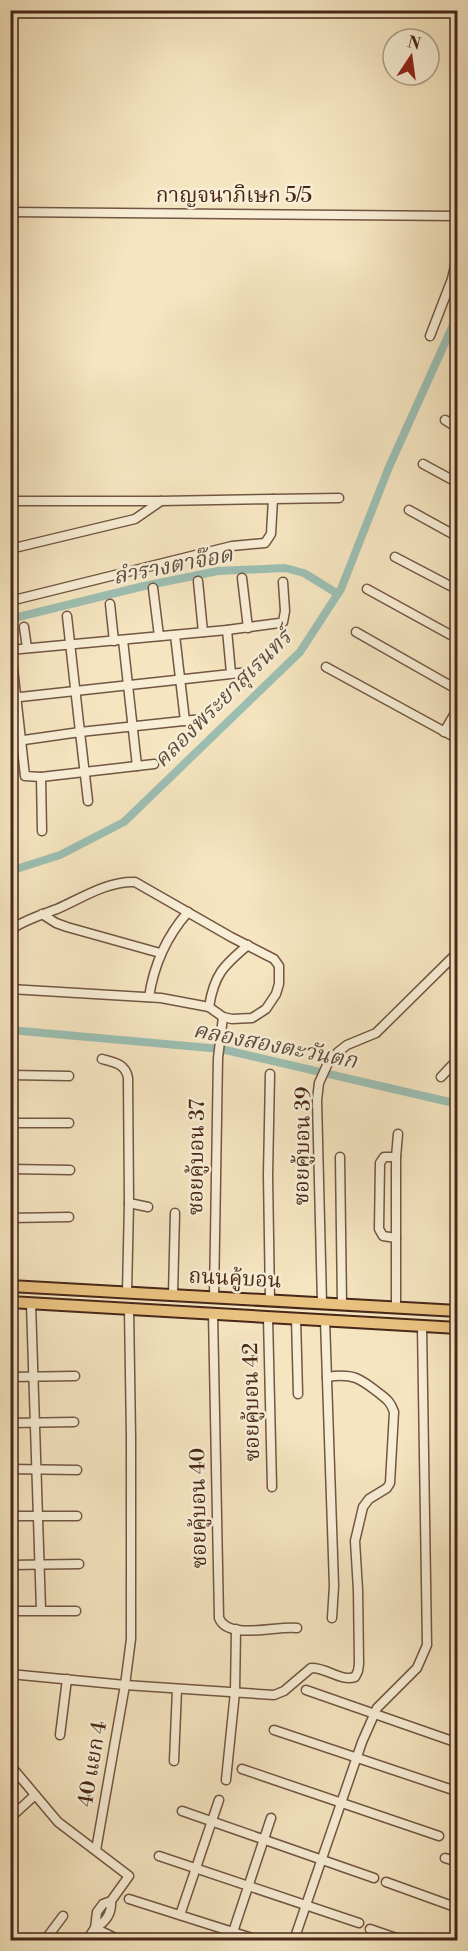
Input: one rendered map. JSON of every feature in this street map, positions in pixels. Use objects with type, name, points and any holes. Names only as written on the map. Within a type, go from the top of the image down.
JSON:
[{"type":"main road","name":"ถนนคู้บอน","points":[[11,1286],[458,1311]]},
{"type":"main road","name":"ถนนคู้บอน","points":[[10,1302],[458,1328]]},
{"type":"street","name":"กาญจนาภิเษก 5/5","points":[[10,213],[458,216]]},
{"type":"street","points":[[430,336],[452,279],[458,253]]},
{"type":"street","points":[[445,420],[458,428]]},
{"type":"street","points":[[423,464],[458,483]]},
{"type":"street","points":[[10,601],[232,546],[265,543],[271,534],[273,498]]},
{"type":"street","points":[[10,501],[339,498]]},
{"type":"street","points":[[10,549],[135,519],[161,501]]},
{"type":"street","points":[[409,510],[458,537]]},
{"type":"street","points":[[395,557],[458,590]]},
{"type":"street","points":[[242,578],[248,628]]},
{"type":"street","points":[[198,581],[203,632]]},
{"type":"street","points":[[154,764],[27,777],[24,774],[15,741],[11,650],[248,628],[283,622],[285,611],[283,582]]},
{"type":"street","points":[[153,588],[159,636]]},
{"type":"street","points":[[367,589],[458,639]]},
{"type":"street","points":[[110,604],[127,684],[137,766]]},
{"type":"street","points":[[67,616],[88,801]]},
{"type":"street","points":[[24,627],[27,648]]},
{"type":"street","points":[[227,630],[231,673]]},
{"type":"street","points":[[356,632],[458,690]]},
{"type":"street","points":[[175,635],[185,721]]},
{"type":"street","points":[[326,667],[458,740]]},
{"type":"street","points":[[13,698],[249,672]]},
{"type":"street","points":[[444,732],[458,708]]},
{"type":"street","points":[[15,741],[202,719]]},
{"type":"street","points":[[41,777],[42,831]]},
{"type":"street","points":[[10,930],[98,890],[126,882],[144,885],[188,912],[268,954],[279,966],[279,984],[276,994],[266,1009],[244,1020],[223,1017],[209,1007],[149,997],[10,990]]},
{"type":"street","points":[[149,997],[160,953],[170,934],[188,912]]},
{"type":"street","points":[[42,914],[67,927],[160,953]]},
{"type":"street","points":[[209,1007],[217,975],[248,945]]},
{"type":"street","name":"ซอยคู้บอน 39","points":[[322,1303],[317,1100],[319,1083],[328,1063],[347,1045],[376,1033],[458,952]]},
{"type":"street","name":"ซอยคู้บอน 37","points":[[214,1298],[218,1058],[223,1017]]},
{"type":"street","points":[[102,1059],[114,1062],[127,1072],[129,1203],[127,1293]]},
{"type":"street","points":[[441,1077],[458,1059]]},
{"type":"street","points":[[270,1074],[268,1175],[270,1301]]},
{"type":"street","points":[[10,1075],[69,1076]]},
{"type":"street","points":[[10,1123],[69,1123]]},
{"type":"street","points":[[396,1308],[398,1134]]},
{"type":"street","points":[[340,1157],[342,1305]]},
{"type":"street","points":[[396,1157],[384,1157],[380,1163],[380,1229],[383,1236],[396,1238]]},
{"type":"street","points":[[10,1169],[70,1170]]},
{"type":"street","points":[[129,1203],[148,1207]]},
{"type":"street","points":[[173,1295],[175,1213]]},
{"type":"street","points":[[10,1218],[69,1217]]},
{"type":"street","points":[[10,1276],[11,1286]]},
{"type":"street","points":[[31,1304],[41,1610]]},
{"type":"street","name":"40 แยก 4","points":[[96,1850],[131,1639],[129,1309]]},
{"type":"street","name":"ซอยคู้บอน 40","points":[[213,1313],[219,1618],[226,1628],[236,1629]]},
{"type":"street","name":"ซอยคู้บอน 42","points":[[268,1317],[272,1486]]},
{"type":"street","points":[[296,1318],[298,1394]]},
{"type":"street","points":[[325,1320],[334,1586],[332,1618]]},
{"type":"street","points":[[294,1941],[341,1802],[374,1714],[385,1698],[417,1668],[427,1644],[422,1326]]},
{"type":"street","points":[[10,1377],[75,1376]]},
{"type":"street","points":[[10,1674],[177,1689],[279,1694],[311,1668],[348,1679],[355,1677],[358,1671],[358,1590],[355,1541],[363,1507],[369,1499],[387,1488],[390,1483],[394,1412],[391,1403],[367,1383],[350,1376],[327,1377]]},
{"type":"street","points":[[10,1422],[74,1422]]},
{"type":"street","points":[[10,1469],[77,1470]]},
{"type":"street","points":[[10,1516],[78,1516]]},
{"type":"street","points":[[10,1565],[79,1564]]},
{"type":"street","points":[[10,1611],[76,1611]]},
{"type":"street","points":[[226,1780],[235,1692],[236,1629],[268,1630],[286,1626],[297,1628]]},
{"type":"street","points":[[60,1735],[67,1679]]},
{"type":"street","points":[[174,1761],[177,1689]]},
{"type":"street","points":[[306,1690],[458,1743]]},
{"type":"street","points":[[274,1731],[456,1791]]},
{"type":"street","points":[[10,1765],[58,1822],[129,1876],[111,1901],[112,1910],[104,1923],[95,1928],[87,1941]]},
{"type":"street","points":[[242,1769],[439,1836]]},
{"type":"street","points":[[10,1818],[35,1795]]},
{"type":"street","points":[[180,1916],[219,1800]]},
{"type":"street","points":[[182,1811],[374,1878]]},
{"type":"street","points":[[233,1932],[271,1818]]},
{"type":"street","points":[[159,1856],[359,1923]]},
{"type":"street","points":[[445,1858],[458,1862]]},
{"type":"street","points":[[386,1882],[458,1908]]},
{"type":"street","points":[[129,1899],[233,1932],[242,1938],[258,1941]]},
{"type":"street","points":[[45,1941],[63,1916]]},
{"type":"street","points":[[95,1928],[120,1941]]},
{"type":"street","points":[[370,1929],[402,1941]]},
{"type":"waterway","name":"คลองพระยาสุเรนทร์","points":[[10,871],[60,855],[124,822],[300,652],[341,589],[389,467],[458,314]]},
{"type":"waterway","name":"ลำรางตาจ๊อด","points":[[10,619],[144,586],[218,571],[285,568],[304,573],[338,594]]},
{"type":"waterway","name":"คลองสองตะวันตก","points":[[10,1030],[221,1049],[458,1104]]}]
